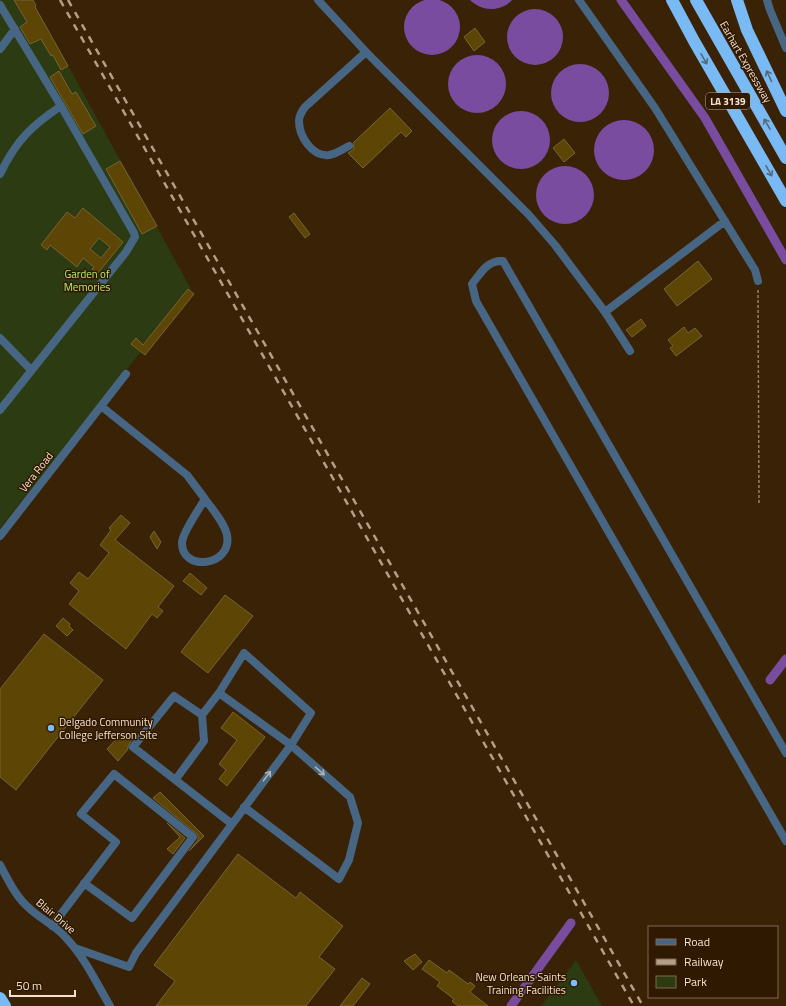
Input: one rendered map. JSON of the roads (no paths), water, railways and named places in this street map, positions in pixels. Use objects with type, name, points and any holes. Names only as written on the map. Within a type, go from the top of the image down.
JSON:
[{"type":"highway","points":[[665,0],[694,42]]},
{"type":"highway","name":"LA 3139","points":[[672,0],[694,42],[786,201]]},
{"type":"highway","name":"Earhart Expressway","points":[[696,0],[786,158]]},
{"type":"highway","points":[[737,0],[747,30],[786,110]]},
{"type":"highway","points":[[740,0],[747,30]]},
{"type":"highway","points":[[0,998],[5,1006]]},
{"type":"street","points":[[318,0],[366,52],[529,215],[555,245],[605,312],[630,351]]},
{"type":"street","points":[[579,0],[655,108],[725,221],[754,270],[758,281]]},
{"type":"street","points":[[767,0],[786,48]]},
{"type":"street","points":[[0,6],[61,106],[134,233],[134,237],[126,252],[0,410]]},
{"type":"street","points":[[0,49],[15,29]]},
{"type":"street","points":[[349,146],[335,154],[328,155],[319,153],[309,147],[303,139],[299,122],[300,114],[305,107],[366,52]]},
{"type":"street","points":[[0,174],[9,156],[23,136],[46,116],[61,106]]},
{"type":"street","points":[[605,312],[725,221]]},
{"type":"street","points":[[786,753],[503,261],[495,260],[486,266],[472,284],[476,301],[786,841]]},
{"type":"street","points":[[0,338],[31,370]]},
{"type":"street","name":"Vera Road","points":[[0,536],[126,374]]},
{"type":"street","points":[[102,406],[187,475],[205,499],[223,525],[227,536],[227,545],[222,554],[216,559],[205,562],[196,562],[185,554],[182,543],[184,534],[205,499]]},
{"type":"street","points":[[75,948],[129,967],[136,953],[291,745],[311,713],[244,653],[219,693],[202,715],[204,741],[176,779]]},
{"type":"street","points":[[219,693],[291,745],[350,797],[358,823],[349,860],[339,879],[244,807]]},
{"type":"street","points":[[202,715],[174,696],[133,747],[232,824]]},
{"type":"street","points":[[52,926],[84,883],[116,842],[81,814],[114,774],[193,837],[132,918],[84,883]]},
{"type":"street","name":"Blair Drive","points":[[0,865],[23,902],[66,937],[75,948],[110,1006]]},
{"type":"waterway","points":[[621,0],[705,118],[786,260]]},
{"type":"waterway","points":[[770,680],[786,659]]},
{"type":"waterway","points":[[511,1006],[571,923]]},
{"type":"railway","points":[[60,0],[634,1006]]},
{"type":"railway","points":[[68,0],[643,1006]]},
{"type":"place","name":"Delgado Community College Jefferson Site","points":[[51,728]]},
{"type":"place","name":"New Orleans Saints Training Facilities","points":[[574,983]]},
{"type":"park label","name":"Garden of Memories","points":[[87,280]]}]
